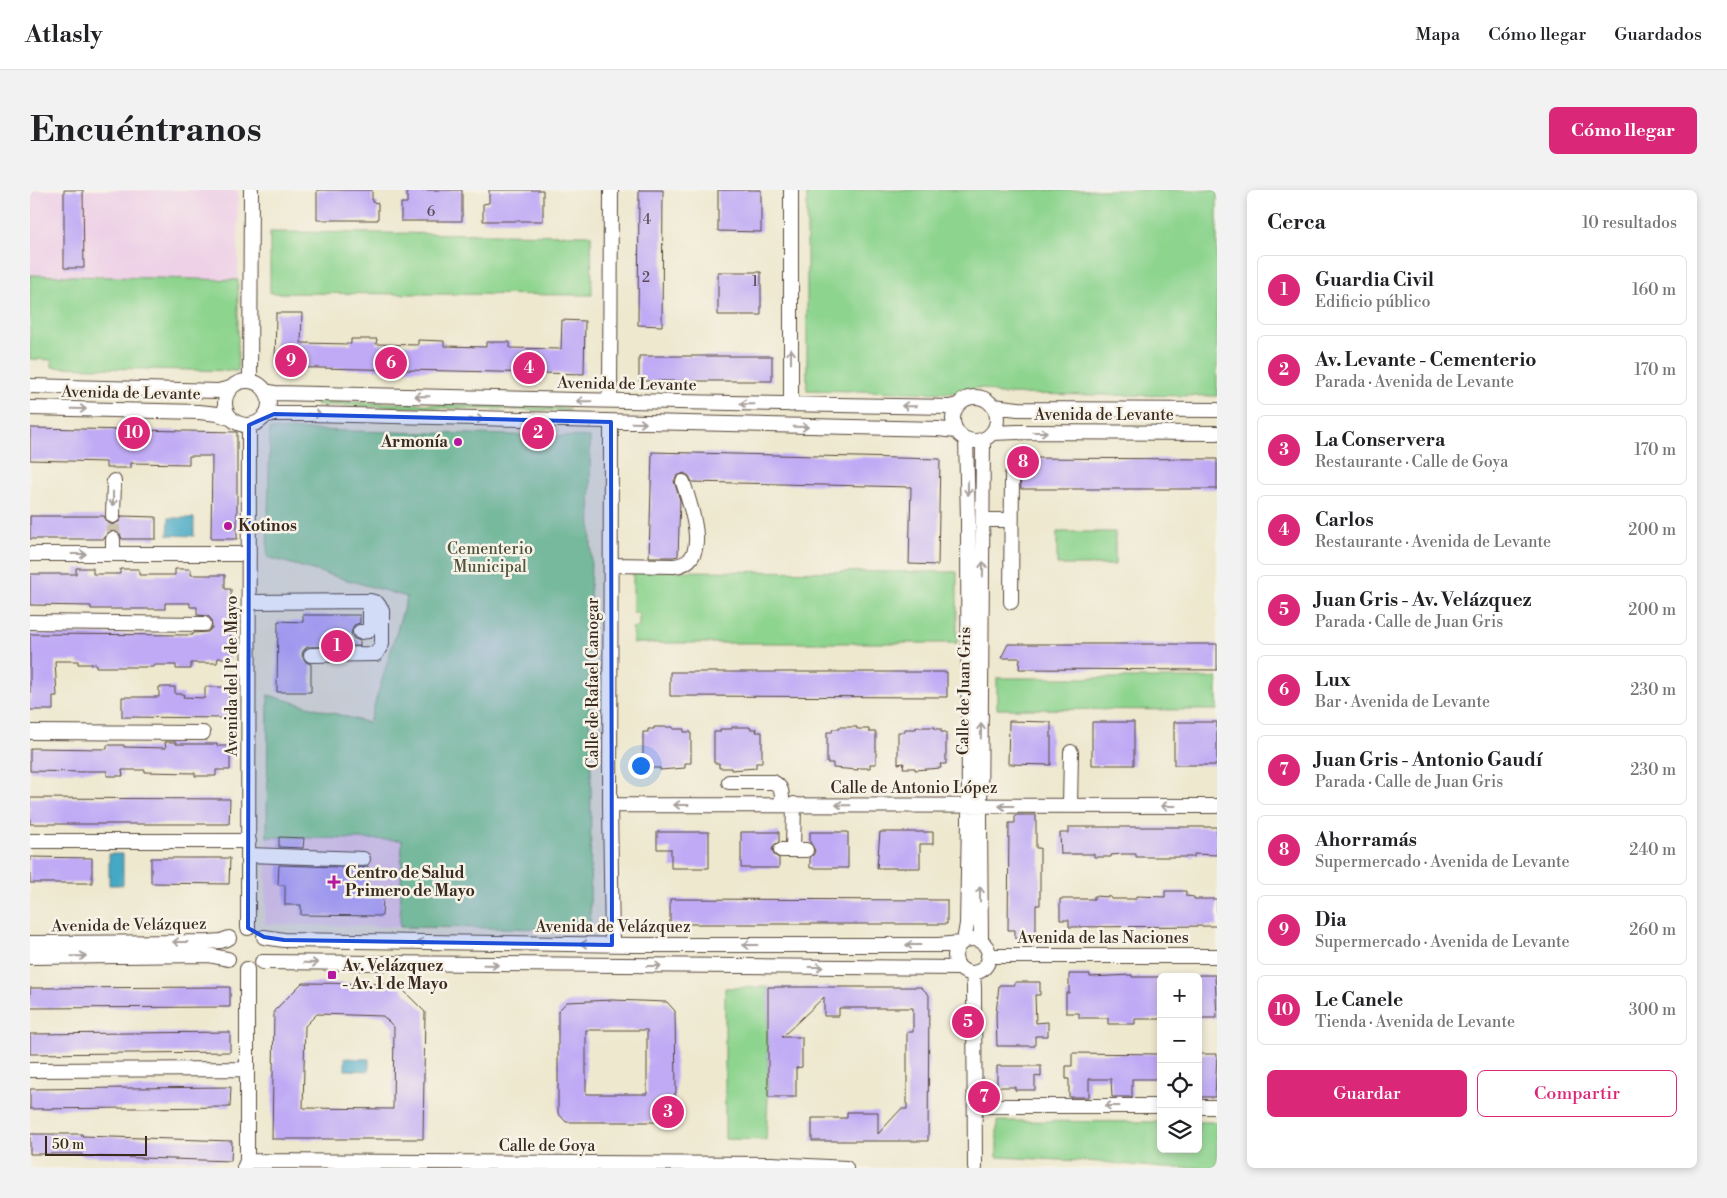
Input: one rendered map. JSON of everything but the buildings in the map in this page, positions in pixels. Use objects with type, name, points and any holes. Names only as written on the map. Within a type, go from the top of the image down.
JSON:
[{"type":"street","points":[[250,381],[251,190]]},
{"type":"street","points":[[610,401],[611,190]]},
{"type":"street","points":[[791,190],[791,405]]},
{"type":"street","points":[[265,416],[269,404],[266,391],[260,385],[250,381],[239,382],[230,388],[224,403],[225,411],[230,418],[239,424],[249,425],[258,422],[265,416],[274,414],[310,414],[938,429],[976,441],[988,436],[996,427],[997,420],[993,406],[984,399],[973,397],[967,398],[958,405],[953,413],[953,423],[961,435]]},
{"type":"street","name":"Avenida de Levante","points":[[30,386],[218,391],[230,388]]},
{"type":"street","name":"Avenida de Levante","points":[[266,391],[275,393],[791,405],[949,407],[958,405]]},
{"type":"street","name":"Avenida de Levante","points":[[993,406],[1018,409],[1217,410]]},
{"type":"street","name":"Avenida de Levante","points":[[30,408],[199,412],[218,414],[230,418]]},
{"type":"street","name":"Calle de Rafael Canogar","points":[[611,422],[610,805],[612,945]]},
{"type":"street","name":"Avenida del 1º de Mayo","points":[[248,928],[249,425]]},
{"type":"street","name":"Avenida de Levante","points":[[988,436],[1018,432],[1217,433]]},
{"type":"street","name":"Calle de Juan Gris","points":[[961,435],[967,452],[975,806],[981,942]]},
{"type":"street","name":"Calle de Juan Gris","points":[[963,942],[967,924],[975,806],[983,520],[988,436]]},
{"type":"street","points":[[1011,602],[1012,475]]},
{"type":"street","points":[[113,516],[114,481]]},
{"type":"street","points":[[611,565],[682,566],[692,558],[696,549],[697,535],[683,482]]},
{"type":"street","points":[[983,520],[1012,520]]},
{"type":"street","points":[[113,539],[113,554]]},
{"type":"street","points":[[30,554],[250,554]]},
{"type":"street","points":[[249,602],[377,603],[382,610],[382,644],[376,654],[311,656]]},
{"type":"street","points":[[360,632],[368,631],[370,626],[370,602]]},
{"type":"street","points":[[30,622],[204,624]]},
{"type":"street","points":[[30,732],[203,733]]},
{"type":"street","points":[[1070,806],[1071,752]]},
{"type":"street","points":[[729,782],[773,782],[779,785],[788,804],[793,850]]},
{"type":"street","name":"Calle de Antonio López","points":[[610,805],[1217,806]]},
{"type":"street","points":[[30,841],[249,848],[363,859]]},
{"type":"street","points":[[248,928],[257,930],[264,937],[267,953],[262,962],[256,967],[248,970],[234,966],[228,959],[226,948],[229,938],[237,930],[248,928]]},
{"type":"street","name":"Avenida de Velázquez","points":[[264,937],[294,940],[612,945],[938,944],[963,942]]},
{"type":"street","name":"Avenida de Velázquez","points":[[30,943],[208,942],[229,938]]},
{"type":"street","points":[[262,962],[966,970],[978,972],[986,966],[988,956],[985,946],[981,942],[972,939],[963,942],[958,947],[955,957],[966,970],[974,988],[975,1168]]},
{"type":"street","name":"Avenida de Velázquez","points":[[30,957],[208,955],[228,959]]},
{"type":"street","name":"Avenida de las Naciones","points":[[988,956],[1217,956]]},
{"type":"street","points":[[246,1165],[248,970]]},
{"type":"street","points":[[30,1070],[248,1068]]},
{"type":"street","points":[[976,1106],[1157,1106]]},
{"type":"street","points":[[1202,1107],[1217,1107]]},
{"type":"street","name":"Calle de Goya","points":[[246,1165],[770,1164],[846,1168]]},
{"type":"highlighted area","points":[[274,414],[611,422],[612,945],[284,940],[264,937],[248,928],[249,425]]},
{"type":"shaded area","points":[[30,190],[238,190],[238,280],[30,275]]},
{"type":"shaded area","name":"Centro de Salud Primero de Mayo","points":[[267,837],[402,840],[400,927],[265,924]]},
{"type":"green space","points":[[807,190],[1217,190],[1217,396],[999,394],[982,388],[952,393],[807,390]]},
{"type":"green space","points":[[270,232],[591,235],[592,295],[270,293]]},
{"type":"green space","points":[[30,275],[238,280],[238,371],[52,367],[52,360],[30,359]]},
{"type":"green space","points":[[316,401],[569,408],[569,411],[316,405]]},
{"type":"green space","name":"Cementerio Municipal","points":[[270,429],[590,437],[591,558],[588,680],[591,773],[590,929],[400,927],[402,840],[267,837],[268,695],[369,723],[407,597],[267,557]]},
{"type":"green space","points":[[1057,532],[1115,532],[1115,565],[1057,565]]},
{"type":"green space","points":[[633,571],[957,572],[957,643],[633,643],[632,628],[639,627],[639,613],[633,613]]},
{"type":"green space","points":[[997,678],[1217,678],[1217,710],[997,709]]},
{"type":"green space","points":[[768,987],[766,1140],[725,1139],[725,988]]},
{"type":"green space","points":[[997,1121],[1157,1122],[1157,1153],[1202,1153],[1202,1122],[1217,1122],[1217,1168],[1164,1168],[1102,1162],[997,1157]]},
{"type":"water","points":[[169,518],[194,518],[194,536],[168,535]]},
{"type":"water","points":[[109,854],[123,854],[123,885],[109,885]]},
{"type":"water","points":[[345,1058],[369,1059],[369,1071],[345,1070]]},
{"type":"tunnel","points":[[113,516],[113,539]]},
{"type":"place","name":"Dia","points":[[291,361]]},
{"type":"place","name":"Lux","points":[[391,363]]},
{"type":"place","name":"Carlos","points":[[529,368]]},
{"type":"place","name":"Le Canele","points":[[134,433]]},
{"type":"place","name":"Av. Levante - Cementerio","points":[[538,433]]},
{"type":"place","name":"Armonía","points":[[458,442]]},
{"type":"place","name":"Ahorramás","points":[[1023,462]]},
{"type":"place","name":"Kotinos","points":[[228,526]]},
{"type":"place","name":"Guardia Civil","points":[[337,646]]},
{"type":"place","name":"Centro de Salud Primero de Mayo","points":[[334,882]]},
{"type":"place","name":"Av. Velázquez - Av. 1 de Mayo","points":[[332,975]]},
{"type":"place","name":"Juan Gris - Av. Velázquez","points":[[968,1022]]},
{"type":"place","name":"Juan Gris - Antonio Gaudí","points":[[984,1097]]},
{"type":"place","name":"La Conservera","points":[[668,1112]]}]
